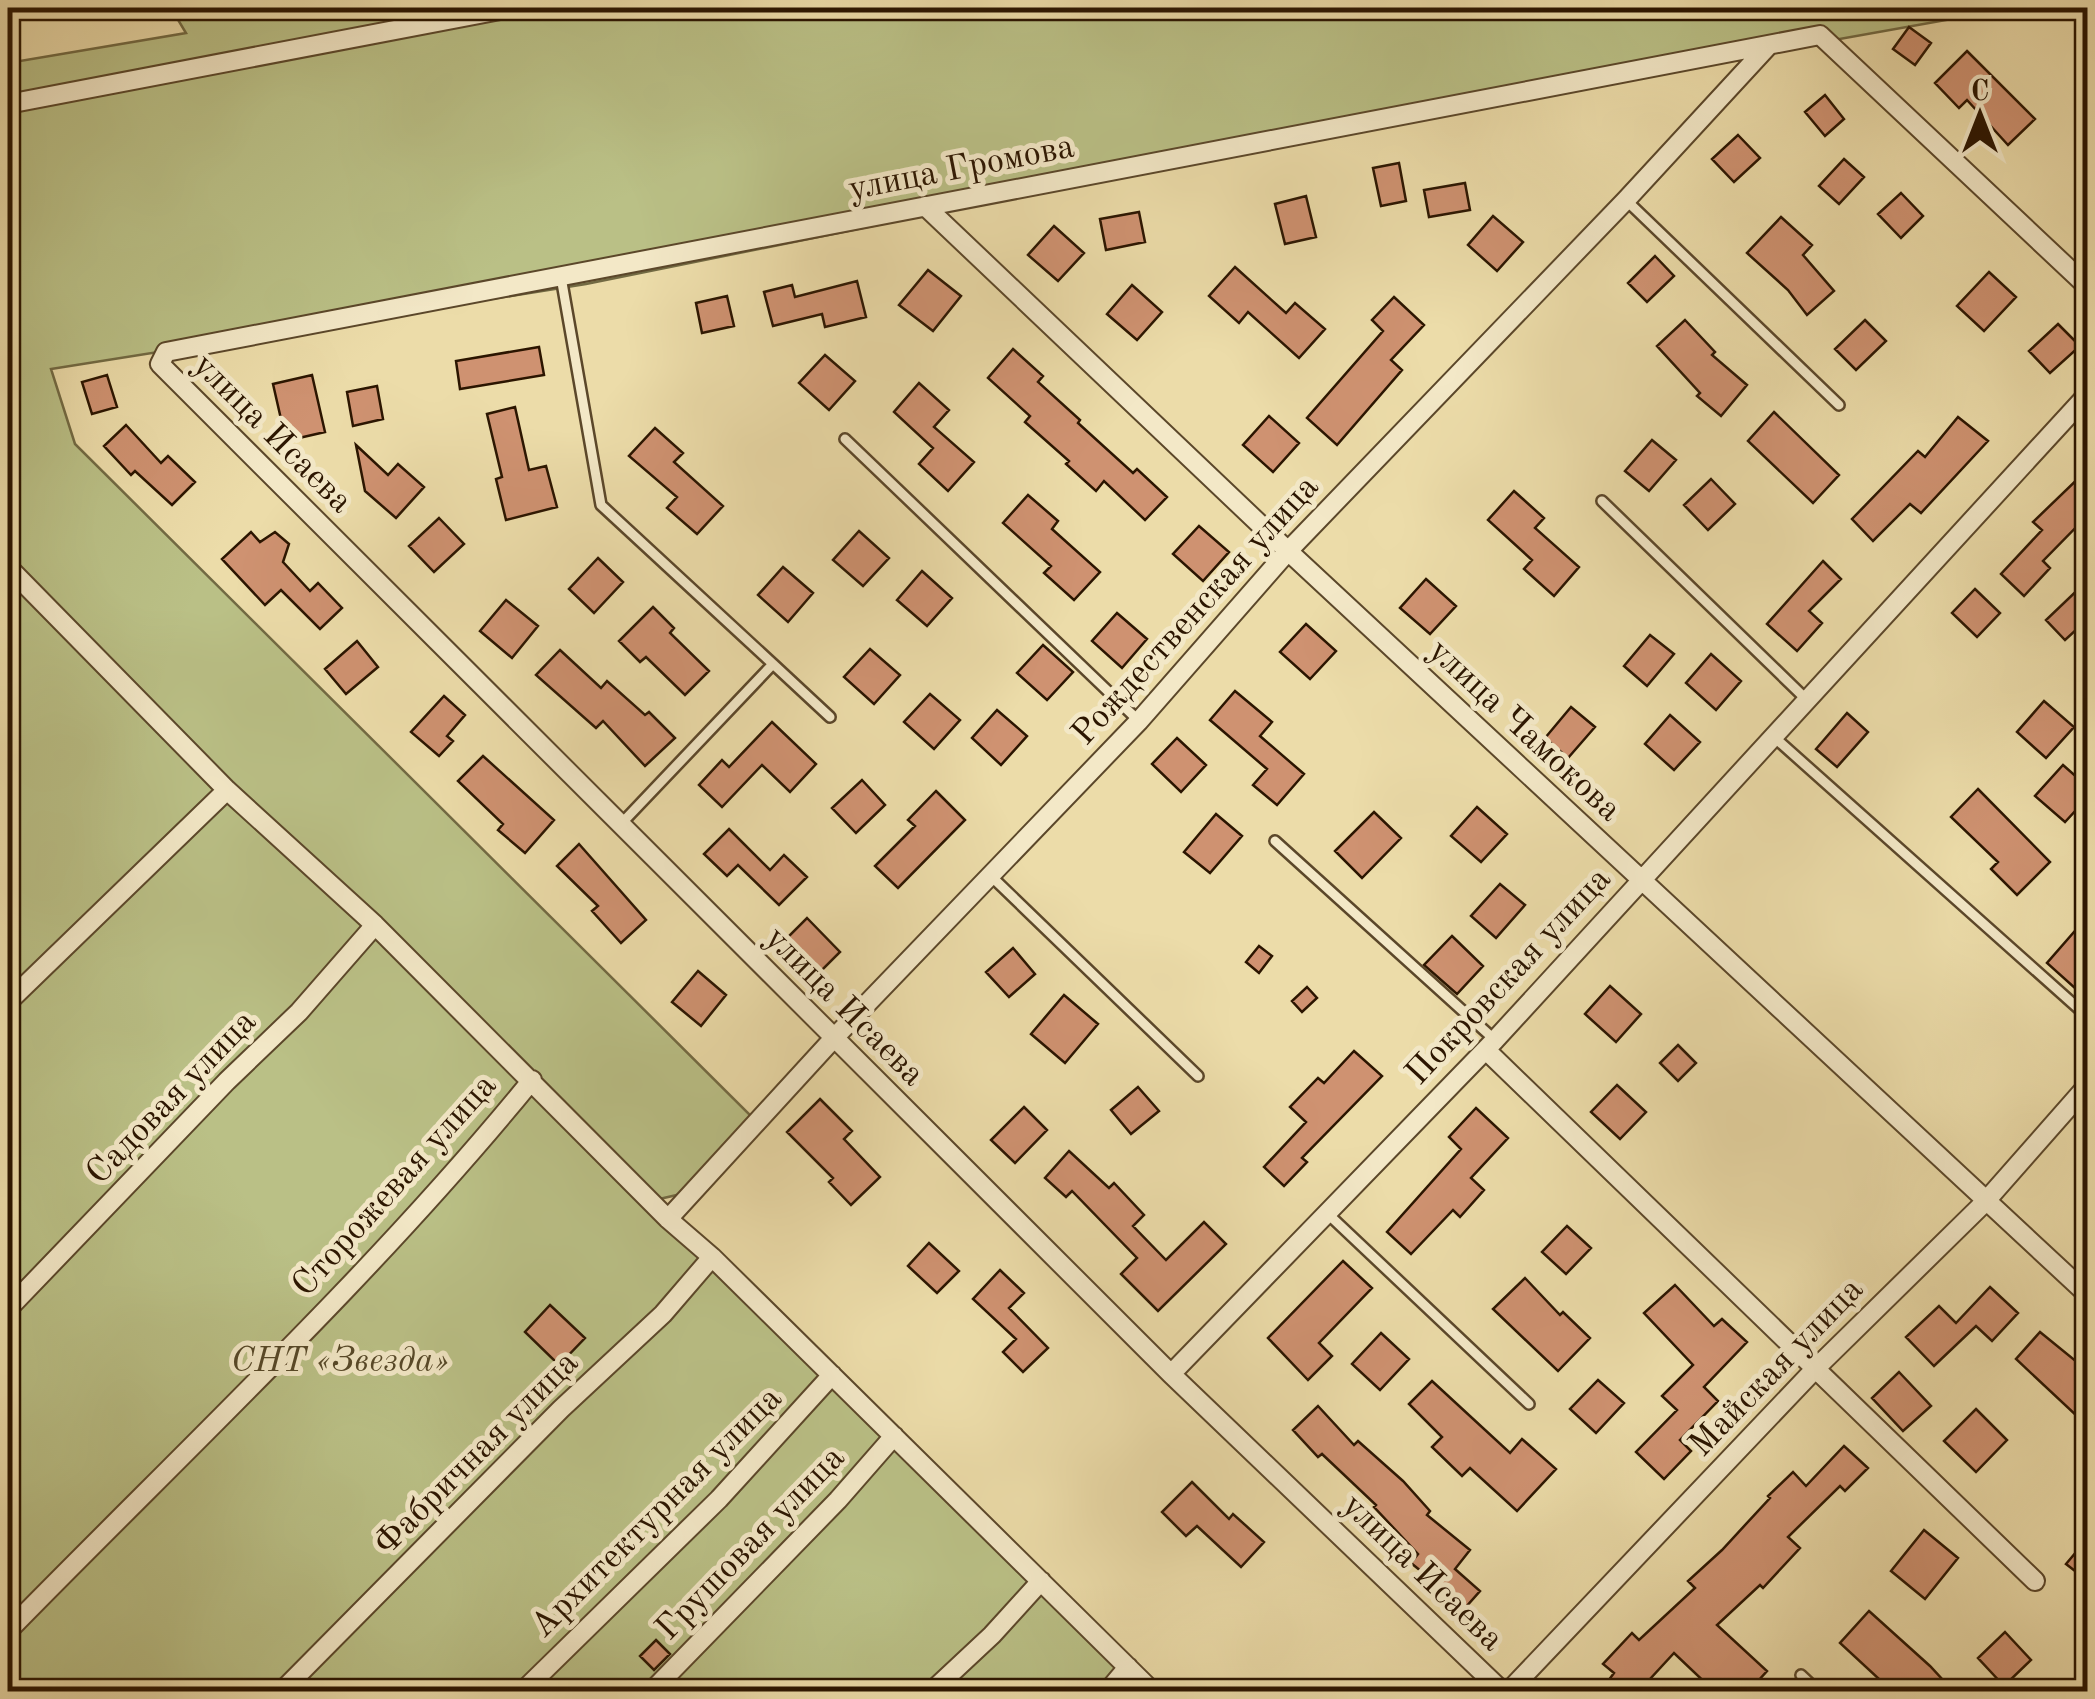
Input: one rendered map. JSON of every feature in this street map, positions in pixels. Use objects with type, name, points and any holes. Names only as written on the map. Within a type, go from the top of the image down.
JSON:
[{"type":"street","points":[[8,104],[510,8]]},
{"type":"street","name":"улица Громова","points":[[166,352],[1820,34],[2088,287]]},
{"type":"street","name":"Рождественская улица","points":[[668,1219],[833,1039],[1138,720],[1288,551],[1626,200],[1769,44]]},
{"type":"street","name":"улица Чамокова","points":[[924,206],[1288,551],[2088,1296]]},
{"type":"street","name":"улица Исаева","points":[[166,352],[160,364],[833,1039],[1171,1374],[1506,1692]]},
{"type":"street","name":"Покровская улица","points":[[1171,1374],[1490,1045],[2088,394]]},
{"type":"street","points":[[8,567],[227,790],[375,924],[668,1219],[712,1256],[1153,1692]]},
{"type":"street","points":[[8,1002],[227,790]]},
{"type":"street","name":"Садовая улица","points":[[8,1309],[298,1012],[375,924]]},
{"type":"street","points":[[1490,1045],[2035,1581]]},
{"type":"street","name":"Сторожевая улица","points":[[8,1631],[472,1154],[532,1080]]},
{"type":"street","name":"Майская улица","points":[[1506,1692],[1816,1368],[1985,1202],[2088,1085]]},
{"type":"street","name":"Фабричная улица","points":[[281,1692],[561,1409],[663,1314],[712,1256]]},
{"type":"street","name":"Архитектурная улица","points":[[522,1692],[719,1499],[832,1375]]},
{"type":"street","name":"Грушовая улица","points":[[651,1692],[838,1500],[894,1436]]},
{"type":"street","points":[[931,1692],[992,1635],[1041,1581]]},
{"type":"street","points":[[1107,1692],[1128,1667]]},
{"type":"lane","points":[[1626,200],[1839,405]]},
{"type":"lane","points":[[561,277],[600,506],[830,717]]},
{"type":"lane","points":[[845,440],[1138,720]]},
{"type":"lane","points":[[1602,500],[1808,701]]},
{"type":"lane","points":[[620,825],[773,664]]},
{"type":"lane","points":[[1774,736],[2088,1018]]},
{"type":"lane","points":[[1275,841],[1490,1045]]},
{"type":"lane","points":[[992,877],[1198,1076]]},
{"type":"lane","points":[[1328,1214],[1530,1404]]},
{"type":"lane","points":[[1801,1676],[1819,1692]]},
{"type":"green space","name":"СНТ «Звезда»","points":[[171,8],[2013,8],[1460,107],[586,284],[51,369],[75,444],[756,1121],[681,1194],[655,1200],[1154,1691],[8,1691],[8,63],[186,33]]},
{"type":"building","points":[[1909,27],[1931,43],[1915,65],[1893,49]]},
{"type":"building","points":[[1967,51],[2035,119],[2008,145],[1967,100],[1959,108],[1935,83]]},
{"type":"building","points":[[1825,95],[1844,119],[1825,136],[1805,112]]},
{"type":"building","points":[[1738,135],[1760,158],[1734,182],[1712,159]]},
{"type":"building","points":[[1844,159],[1864,177],[1839,204],[1819,186]]},
{"type":"building","points":[[1399,163],[1406,201],[1381,206],[1373,168]]},
{"type":"building","points":[[1465,183],[1470,210],[1429,217],[1424,190]]},
{"type":"building","points":[[1901,193],[1923,216],[1901,238],[1878,214]]},
{"type":"building","points":[[1306,196],[1316,237],[1285,244],[1275,204]]},
{"type":"building","points":[[1139,212],[1145,242],[1106,250],[1100,219]]},
{"type":"building","points":[[1493,216],[1523,242],[1497,271],[1468,245]]},
{"type":"building","points":[[1781,217],[1812,245],[1803,255],[1834,291],[1807,315],[1788,290],[1747,253]]},
{"type":"building","points":[[1054,226],[1084,253],[1058,281],[1028,255]]},
{"type":"building","points":[[1655,256],[1674,276],[1647,302],[1628,283]]},
{"type":"building","points":[[1235,267],[1286,313],[1295,303],[1325,329],[1299,358],[1248,312],[1239,323],[1209,296]]},
{"type":"building","points":[[928,270],[961,296],[933,331],[899,305]]},
{"type":"building","points":[[1989,272],[2016,297],[1984,331],[1957,306]]},
{"type":"building","points":[[857,281],[866,317],[825,327],[822,314],[773,326],[764,292],[792,285],[795,297]]},
{"type":"building","points":[[1132,285],[1162,312],[1137,340],[1107,314]]},
{"type":"building","points":[[727,296],[734,326],[702,333],[696,303]]},
{"type":"building","points":[[1394,297],[1424,325],[1391,360],[1402,370],[1337,445],[1307,418],[1383,331],[1372,320]]},
{"type":"building","points":[[1685,320],[1715,352],[1712,355],[1747,385],[1721,416],[1697,396],[1700,393],[1657,346]]},
{"type":"building","points":[[1865,320],[1886,341],[1856,370],[1835,349]]},
{"type":"building","points":[[2058,324],[2080,346],[2050,373],[2029,351]]},
{"type":"building","points":[[539,347],[544,375],[460,389],[456,361]]},
{"type":"building","points":[[1013,349],[1043,376],[1038,382],[1080,420],[1078,423],[1133,473],[1137,469],[1167,497],[1145,520],[1104,481],[1096,491],[1066,464],[1069,461],[1025,422],[1030,416],[988,378]]},
{"type":"building","points":[[825,355],[855,381],[829,410],[799,383]]},
{"type":"building","points":[[107,375],[117,407],[92,414],[82,382]]},
{"type":"building","points":[[312,375],[325,432],[286,441],[273,384]]},
{"type":"building","points":[[919,383],[949,410],[934,427],[974,462],[948,491],[919,464],[933,448],[894,412]]},
{"type":"building","points":[[377,386],[383,419],[353,426],[347,392]]},
{"type":"building","points":[[515,407],[529,470],[546,466],[557,507],[506,520],[496,479],[502,477],[487,414]]},
{"type":"building","points":[[1774,412],[1839,475],[1813,503],[1748,441]]},
{"type":"building","points":[[1269,416],[1299,443],[1273,472],[1243,445]]},
{"type":"building","points":[[1958,417],[1988,441],[1921,513],[1910,504],[1873,541],[1852,519],[1918,451],[1925,457]]},
{"type":"building","points":[[126,425],[161,463],[168,456],[195,482],[172,505],[135,471],[131,475],[104,446]]},
{"type":"building","points":[[655,428],[683,453],[674,462],[723,506],[697,534],[667,508],[677,497],[629,456]]},
{"type":"building","points":[[1652,440],[1676,460],[1649,491],[1625,471]]},
{"type":"building","points":[[356,445],[388,475],[398,464],[424,487],[396,518],[365,491]]},
{"type":"building","points":[[2088,469],[2088,515],[2043,561],[2050,568],[2024,596],[2001,574],[2042,530],[2033,522]]},
{"type":"building","points":[[1711,479],[1735,504],[1708,530],[1684,505]]},
{"type":"building","points":[[1514,491],[1544,518],[1535,528],[1579,567],[1554,596],[1524,569],[1532,560],[1488,520]]},
{"type":"building","points":[[1028,495],[1058,521],[1052,529],[1100,572],[1074,600],[1044,573],[1051,566],[1003,523]]},
{"type":"building","points":[[439,518],[464,544],[434,572],[409,546]]},
{"type":"building","points":[[1199,526],[1229,552],[1203,581],[1173,554]]},
{"type":"building","points":[[859,531],[889,558],[863,586],[833,560]]},
{"type":"building","points":[[251,532],[260,542],[275,532],[289,544],[283,562],[310,591],[318,583],[342,608],[320,629],[281,590],[265,605],[222,559]]},
{"type":"building","points":[[598,558],[623,582],[594,613],[569,589]]},
{"type":"building","points":[[1823,561],[1841,579],[1809,611],[1822,623],[1797,651],[1767,624]]},
{"type":"building","points":[[783,567],[813,593],[788,622],[758,595]]},
{"type":"building","points":[[922,571],[952,598],[927,626],[897,600]]},
{"type":"building","points":[[1426,579],[1456,606],[1430,634],[1400,608]]},
{"type":"building","points":[[2088,580],[2088,619],[2065,640],[2046,620]]},
{"type":"building","points":[[1975,589],[2000,613],[1977,637],[1952,613]]},
{"type":"building","points":[[506,600],[538,626],[512,658],[480,631]]},
{"type":"building","points":[[653,607],[674,628],[670,633],[709,671],[685,695],[646,657],[640,662],[619,641]]},
{"type":"building","points":[[1117,613],[1147,639],[1122,668],[1092,641]]},
{"type":"building","points":[[1306,624],[1336,651],[1310,679],[1280,652]]},
{"type":"building","points":[[1650,635],[1674,654],[1647,686],[1624,666]]},
{"type":"building","points":[[357,641],[378,667],[346,694],[325,669]]},
{"type":"building","points":[[1043,645],[1073,672],[1047,700],[1017,673]]},
{"type":"building","points":[[870,649],[900,675],[874,704],[844,677]]},
{"type":"building","points":[[560,650],[601,688],[607,681],[645,715],[649,712],[675,738],[645,766],[603,721],[596,728],[536,675]]},
{"type":"building","points":[[1711,654],[1741,681],[1716,710],[1686,683]]},
{"type":"building","points":[[1235,691],[1272,722],[1260,736],[1304,774],[1277,805],[1253,785],[1267,769],[1210,720]]},
{"type":"building","points":[[930,694],[960,720],[934,749],[904,722]]},
{"type":"building","points":[[444,696],[465,715],[447,736],[453,741],[439,756],[411,732]]},
{"type":"building","points":[[2044,701],[2074,727],[2046,758],[2017,732]]},
{"type":"building","points":[[1571,707],[1595,727],[1568,758],[1545,738]]},
{"type":"building","points":[[997,710],[1027,736],[1001,765],[972,738]]},
{"type":"building","points":[[1847,713],[1868,732],[1837,767],[1816,749]]},
{"type":"building","points":[[1670,715],[1700,742],[1674,770],[1645,744]]},
{"type":"building","points":[[772,722],[816,764],[790,792],[762,765],[722,807],[699,785],[722,760],[729,767]]},
{"type":"building","points":[[1177,738],[1206,765],[1181,792],[1152,764]]},
{"type":"building","points":[[483,756],[554,820],[525,853],[498,830],[503,824],[458,781]]},
{"type":"building","points":[[2063,765],[2088,787],[2088,797],[2065,822],[2035,796]]},
{"type":"building","points":[[862,780],[885,805],[856,833],[832,808]]},
{"type":"building","points":[[1978,789],[2050,862],[2017,895],[1991,869],[1998,862],[1951,817]]},
{"type":"building","points":[[936,791],[965,820],[898,888],[875,866],[915,826],[908,820]]},
{"type":"building","points":[[1477,807],[1507,834],[1481,862],[1451,836]]},
{"type":"building","points":[[1374,812],[1401,838],[1362,878],[1335,851]]},
{"type":"building","points":[[1216,814],[1242,836],[1210,873],[1184,852]]},
{"type":"building","points":[[729,829],[770,870],[784,855],[807,877],[779,905],[738,865],[727,876],[704,854]]},
{"type":"building","points":[[579,844],[646,920],[621,943],[592,911],[598,906],[557,866]]},
{"type":"building","points":[[1500,884],[1525,905],[1496,938],[1471,916]]},
{"type":"building","points":[[807,918],[840,952],[811,981],[778,947]]},
{"type":"building","points":[[2074,932],[2088,944],[2088,976],[2076,989],[2047,963]]},
{"type":"building","points":[[1452,936],[1483,966],[1457,994],[1424,965]]},
{"type":"building","points":[[1259,946],[1272,956],[1259,973],[1246,962]]},
{"type":"building","points":[[1013,948],[1035,974],[1009,997],[986,972]]},
{"type":"building","points":[[698,971],[726,995],[701,1026],[672,1002]]},
{"type":"building","points":[[1610,986],[1641,1014],[1616,1042],[1585,1014]]},
{"type":"building","points":[[1307,987],[1317,998],[1302,1012],[1292,1001]]},
{"type":"building","points":[[1064,995],[1098,1024],[1065,1063],[1031,1034]]},
{"type":"building","points":[[1678,1045],[1696,1063],[1678,1081],[1660,1063]]},
{"type":"building","points":[[1354,1051],[1382,1076],[1302,1158],[1307,1162],[1284,1186],[1264,1167],[1306,1122],[1290,1107],[1318,1078],[1324,1083]]},
{"type":"building","points":[[1617,1085],[1646,1112],[1620,1139],[1591,1112]]},
{"type":"building","points":[[1138,1087],[1159,1111],[1131,1134],[1111,1110]]},
{"type":"building","points":[[820,1099],[852,1131],[844,1139],[880,1177],[851,1205],[829,1182],[833,1178],[787,1132]]},
{"type":"building","points":[[1024,1107],[1047,1130],[1015,1163],[991,1140]]},
{"type":"building","points":[[1476,1108],[1508,1138],[1471,1178],[1484,1190],[1460,1217],[1453,1210],[1411,1254],[1387,1232],[1461,1149],[1449,1137]]},
{"type":"building","points":[[1069,1151],[1109,1188],[1114,1183],[1144,1215],[1133,1226],[1166,1260],[1204,1222],[1226,1244],[1158,1311],[1121,1274],[1137,1258],[1072,1191],[1066,1197],[1045,1178]]},
{"type":"building","points":[[1567,1226],[1591,1248],[1566,1274],[1542,1252]]},
{"type":"building","points":[[929,1243],[959,1271],[937,1293],[908,1266]]},
{"type":"building","points":[[1343,1261],[1372,1288],[1319,1343],[1332,1356],[1308,1380],[1268,1338]]},
{"type":"building","points":[[1000,1270],[1024,1293],[1009,1308],[1048,1348],[1023,1372],[1003,1352],[1016,1339],[973,1299]]},
{"type":"building","points":[[1525,1278],[1560,1315],[1563,1312],[1590,1338],[1558,1371],[1493,1309]]},
{"type":"building","points":[[1675,1285],[1714,1326],[1722,1319],[1747,1342],[1704,1387],[1718,1401],[1680,1440],[1691,1451],[1664,1479],[1636,1452],[1677,1410],[1662,1396],[1693,1365],[1644,1313]]},
{"type":"building","points":[[1990,1287],[2018,1313],[1992,1341],[1976,1326],[1934,1366],[1906,1337],[1939,1306],[1956,1323]]},
{"type":"building","points":[[550,1305],[585,1338],[559,1365],[525,1332]]},
{"type":"building","points":[[2040,1332],[2088,1371],[2088,1408],[2079,1418],[2016,1359]]},
{"type":"building","points":[[1381,1333],[1409,1359],[1380,1390],[1352,1364]]},
{"type":"building","points":[[1899,1372],[1931,1406],[1903,1431],[1872,1398]]},
{"type":"building","points":[[1598,1380],[1624,1403],[1596,1433],[1570,1409]]},
{"type":"building","points":[[1432,1381],[1510,1453],[1522,1439],[1556,1469],[1517,1511],[1470,1468],[1462,1476],[1432,1447],[1442,1437],[1409,1404]]},
{"type":"building","points":[[1318,1406],[1354,1445],[1358,1441],[1403,1481],[1430,1511],[1427,1515],[1470,1550],[1455,1569],[1480,1591],[1457,1617],[1440,1603],[1448,1593],[1411,1563],[1418,1554],[1376,1505],[1322,1454],[1318,1457],[1293,1430]]},
{"type":"building","points":[[1976,1409],[2007,1440],[1976,1472],[1944,1441]]},
{"type":"building","points":[[1844,1446],[1868,1468],[1845,1491],[1840,1486],[1788,1537],[1800,1548],[1763,1588],[1760,1585],[1717,1625],[1767,1671],[1748,1692],[1715,1692],[1674,1653],[1638,1692],[1600,1692],[1614,1673],[1603,1664],[1632,1633],[1639,1640],[1695,1588],[1688,1581],[1793,1472],[1806,1486]]},
{"type":"building","points":[[1192,1482],[1229,1519],[1233,1514],[1264,1542],[1241,1567],[1197,1526],[1186,1536],[1162,1512]]},
{"type":"building","points":[[1924,1530],[1958,1558],[1925,1599],[1891,1571]]},
{"type":"building","points":[[2088,1538],[2088,1581],[2066,1564]]},
{"type":"building","points":[[1869,1611],[1954,1692],[1893,1692],[1840,1643]]},
{"type":"building","points":[[2005,1632],[2031,1660],[2004,1686],[1978,1658]]},
{"type":"building","points":[[656,1640],[670,1654],[654,1670],[640,1656]]}]
